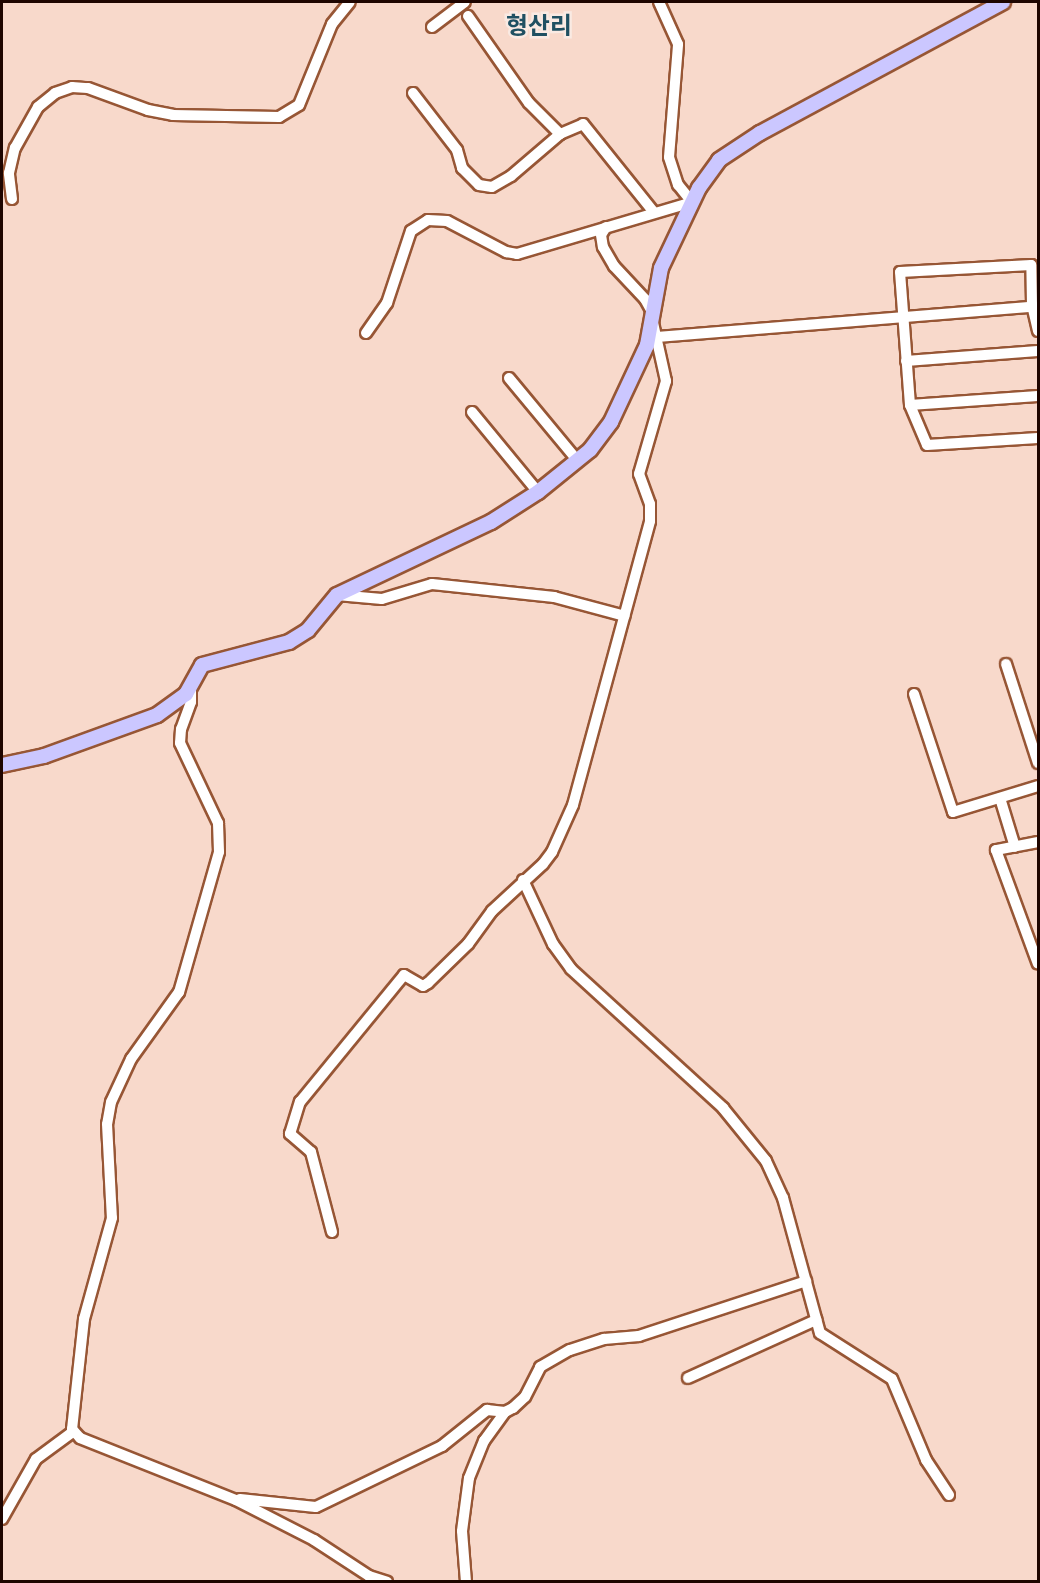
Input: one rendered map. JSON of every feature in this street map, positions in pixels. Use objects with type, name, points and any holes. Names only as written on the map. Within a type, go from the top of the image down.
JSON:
[{"type":"main road","points":[[2,765],[44,756],[158,715],[181,699],[198,669],[208,662],[260,651],[302,634],[338,596],[491,522],[538,492],[597,442],[611,422],[654,325],[658,276],[692,202],[714,165],[742,143],[1003,2]]},
{"type":"street","points":[[12,199],[9,174],[15,148],[38,107],[55,93],[72,87],[88,88],[172,116],[279,117],[299,105],[333,24],[350,2]]},
{"type":"street","points":[[432,27],[465,2]]},
{"type":"street","points":[[366,333],[387,303],[411,231],[428,220],[447,221],[506,252],[517,254],[653,211],[692,202],[678,185],[669,157],[678,44],[659,2]]},
{"type":"street","points":[[468,16],[529,103],[560,134]]},
{"type":"street","points":[[413,93],[457,150],[462,168],[479,185],[492,187],[511,176],[560,134],[583,124],[653,211]]},
{"type":"street","points":[[332,1232],[311,1152],[290,1134],[300,1102],[404,975],[423,986],[428,984],[523,880],[552,852],[570,813],[625,616],[651,511],[639,481],[640,466],[665,389],[654,325],[645,299],[614,266],[603,247],[601,235],[606,227]]},
{"type":"street","points":[[1038,331],[1032,307],[1031,265],[900,272],[910,405],[930,447],[1038,438]]},
{"type":"street","points":[[654,325],[902,317],[1032,307]]},
{"type":"street","points":[[906,361],[1038,351]]},
{"type":"street","points":[[509,378],[577,460]]},
{"type":"street","points":[[910,405],[1038,396]]},
{"type":"street","points":[[472,412],[538,492]]},
{"type":"street","points":[[338,596],[382,599],[432,584],[554,597],[625,616]]},
{"type":"street","points":[[1006,664],[1038,763]]},
{"type":"street","points":[[191,684],[190,707],[181,729],[180,743],[218,823],[219,852],[180,992],[131,1059],[111,1101],[107,1124],[112,1218],[84,1319],[71,1424],[74,1431],[102,1447],[236,1500],[314,1540],[369,1576],[387,1581]]},
{"type":"street","points":[[914,694],[953,812],[1038,786]]},
{"type":"street","points":[[1000,798],[1015,847]]},
{"type":"street","points":[[1038,842],[996,850],[1038,964]]},
{"type":"street","points":[[523,880],[553,944],[571,969],[723,1108],[759,1151],[783,1198],[816,1320],[826,1338],[892,1379],[926,1460],[949,1495]]},
{"type":"street","points":[[466,1581],[462,1531],[469,1478],[484,1441],[505,1412],[525,1397],[540,1367],[580,1345],[639,1336],[806,1281]]},
{"type":"street","points":[[688,1378],[816,1320]]},
{"type":"street","points":[[236,1500],[316,1507],[441,1446],[487,1410],[505,1412]]},
{"type":"street","points":[[2,1518],[36,1459],[74,1431]]},
{"type":"district","name":"형산리","points":[[539,27]]}]
